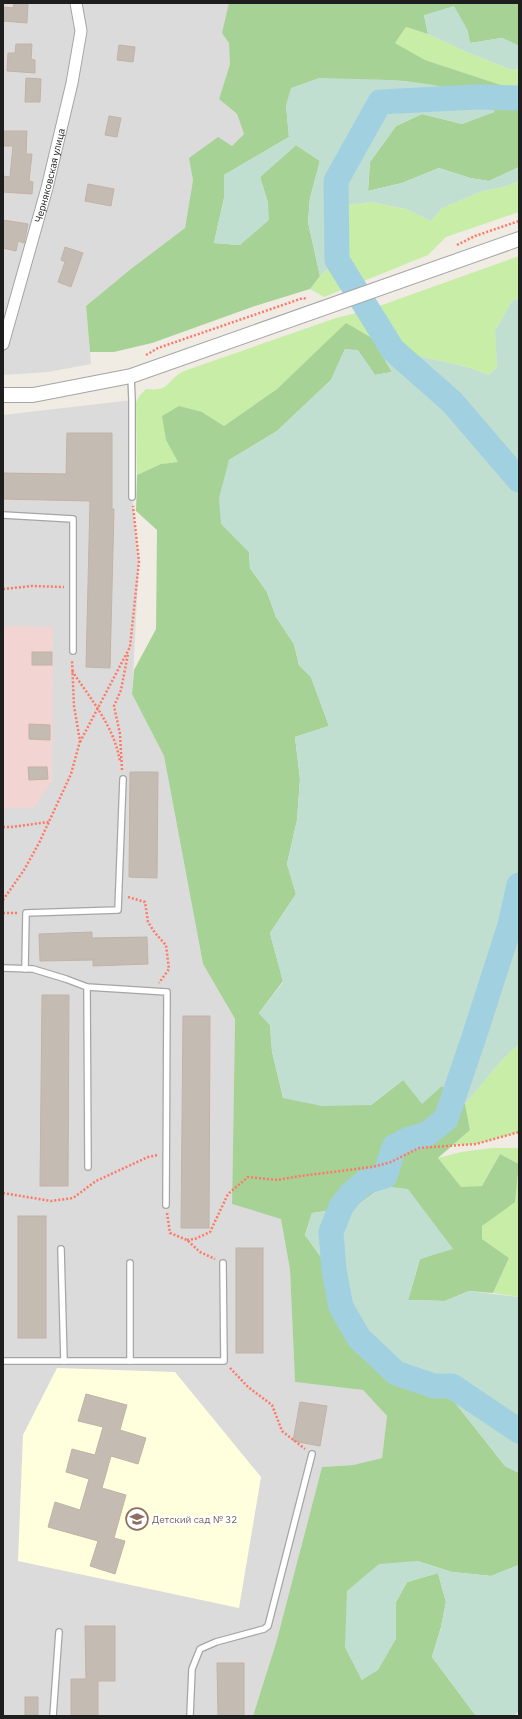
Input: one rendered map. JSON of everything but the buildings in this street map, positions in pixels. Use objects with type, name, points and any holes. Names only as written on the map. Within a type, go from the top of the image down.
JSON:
[{"type":"street","name":"Черняковская улица","points":[[3,344],[47,188],[72,83],[81,31],[76,3]]},
{"type":"street","points":[[3,395],[33,395],[131,376],[519,239]]},
{"type":"lane","points":[[131,376],[132,497]]},
{"type":"lane","points":[[3,515],[73,519],[73,651]]},
{"type":"lane","points":[[25,969],[26,913],[118,910],[123,779]]},
{"type":"lane","points":[[3,968],[40,971],[88,987],[167,992],[166,1205]]},
{"type":"lane","points":[[88,987],[88,1167]]},
{"type":"lane","points":[[61,1249],[64,1361]]},
{"type":"lane","points":[[130,1263],[130,1361]]},
{"type":"lane","points":[[3,1361],[224,1361],[223,1263]]},
{"type":"lane","points":[[190,1716],[192,1669],[200,1650],[216,1642],[264,1629],[268,1626],[312,1454]]},
{"type":"lane","points":[[53,1716],[59,1632]]},
{"type":"path","points":[[123,779],[120,734],[114,706],[121,690],[129,650],[139,561],[132,497]]},
{"type":"path","points":[[3,589],[32,586],[73,587]]},
{"type":"path","points":[[3,900],[24,870],[49,822],[71,774],[80,742],[129,650]]},
{"type":"path","points":[[73,651],[72,670],[74,706],[80,742]]},
{"type":"path","points":[[72,670],[108,726],[118,751],[123,779]]},
{"type":"path","points":[[3,826],[11,827],[49,822]]},
{"type":"path","points":[[119,894],[146,902],[148,922],[154,933],[166,945],[169,969],[153,991]]},
{"type":"path","points":[[3,913],[26,913]]},
{"type":"path","points":[[187,1240],[196,1239],[210,1232],[228,1194],[248,1176],[278,1180],[372,1166],[391,1162],[419,1148],[476,1144],[519,1132]]},
{"type":"path","points":[[3,1193],[51,1201],[72,1198],[96,1181],[148,1158],[166,1153]]},
{"type":"path","points":[[166,1205],[170,1233],[187,1240],[200,1252],[223,1263]]},
{"type":"path","points":[[224,1361],[248,1387],[272,1405],[282,1431],[312,1454]]},
{"type":"shaded area","points":[[3,3],[229,3],[230,64],[219,99],[237,114],[244,134],[232,146],[190,158],[193,180],[185,228],[86,306],[91,364],[48,372],[3,375]]},
{"type":"shaded area","points":[[454,6],[467,29],[470,43],[502,38],[519,46],[519,69],[512,70],[469,53],[428,34],[424,15]]},
{"type":"shaded area","points":[[319,78],[399,81],[439,86],[475,97],[495,112],[462,124],[422,114],[396,126],[370,162],[368,191],[402,183],[439,168],[470,178],[489,181],[519,167],[519,181],[507,186],[483,191],[442,208],[431,221],[406,209],[371,202],[349,205],[336,222],[337,260],[320,276],[308,222],[310,198],[320,161],[296,145],[260,177],[268,203],[269,220],[240,245],[214,243],[224,198],[224,175],[289,137],[286,105],[291,88]]},
{"type":"shaded area","points":[[519,298],[519,1044],[503,1059],[465,1104],[442,1086],[422,1104],[403,1080],[371,1105],[322,1106],[283,1098],[272,1051],[270,1025],[259,1013],[283,982],[270,933],[296,894],[287,864],[297,820],[300,779],[295,737],[329,726],[311,677],[299,665],[294,644],[276,617],[267,592],[250,568],[249,552],[221,524],[219,498],[229,460],[277,431],[331,380],[345,349],[358,350],[375,375],[392,372],[372,338],[381,330],[393,350],[471,368],[489,375],[497,367],[495,331],[512,301]]},
{"type":"shaded area","points":[[132,400],[132,497],[139,561],[132,694],[164,756],[203,964],[235,1019],[232,1204],[281,1218],[290,1270],[295,1382],[363,1390],[387,1416],[382,1458],[353,1465],[322,1467],[276,1643],[253,1716],[3,1716],[3,415]]},
{"type":"shaded area","points":[[3,626],[53,627],[52,781],[33,808],[3,808]]},
{"type":"shaded area","points":[[383,1186],[408,1189],[453,1249],[420,1259],[408,1300],[445,1301],[469,1291],[519,1297],[519,1473],[505,1466],[453,1400],[417,1385],[395,1362],[355,1329],[337,1300],[323,1260],[305,1235],[312,1213],[355,1207]]},
{"type":"shaded area","name":"Детский сад № 32","points":[[57,1368],[175,1372],[261,1477],[239,1608],[18,1561],[23,1435]]},
{"type":"shaded area","points":[[417,1561],[452,1572],[491,1576],[519,1565],[519,1711],[514,1716],[476,1716],[432,1657],[441,1627],[446,1602],[438,1573],[407,1582],[396,1602],[396,1639],[378,1670],[362,1680],[345,1647],[347,1591],[379,1564]]},
{"type":"green space","points":[[229,3],[519,3],[519,46],[502,38],[470,43],[467,29],[424,15],[428,34],[406,27],[395,43],[425,60],[519,91],[519,167],[489,181],[470,178],[439,168],[402,183],[368,191],[370,162],[396,126],[422,114],[462,124],[495,111],[405,81],[374,80],[286,105],[289,137],[224,175],[224,198],[214,243],[240,245],[268,203],[260,177],[296,145],[320,161],[310,198],[308,222],[320,276],[310,289],[255,306],[152,343],[114,352],[90,352],[86,306],[131,269],[185,228],[193,180],[189,158],[218,137],[232,146],[244,134],[237,114],[219,99],[230,64],[229,43],[222,33]]},
{"type":"green space","points":[[406,27],[428,34],[469,53],[512,70],[519,69],[519,91],[425,60],[395,43]]},
{"type":"green space","points":[[519,181],[519,212],[446,237],[428,255],[324,297],[310,289],[320,276],[337,260],[336,221],[349,205],[371,202],[406,209],[431,221],[442,208],[483,191],[507,186]]},
{"type":"green space","points":[[519,256],[519,298],[512,301],[495,331],[497,367],[489,375],[471,368],[393,350],[380,330],[372,338],[346,324],[277,389],[224,426],[202,412],[166,440],[178,462],[161,464],[137,475],[136,402],[146,389],[160,389],[184,371],[336,318],[368,310]]},
{"type":"green space","points":[[346,323],[372,338],[392,372],[375,375],[358,351],[345,349],[331,380],[277,431],[229,460],[221,523],[249,552],[250,568],[267,592],[276,617],[294,644],[299,665],[311,677],[329,726],[295,737],[300,779],[297,820],[287,864],[296,894],[270,933],[283,981],[259,1013],[270,1025],[272,1051],[283,1098],[371,1105],[403,1080],[442,1086],[465,1104],[470,1130],[438,1158],[461,1187],[482,1186],[500,1154],[519,1164],[515,1202],[482,1226],[482,1239],[509,1258],[493,1293],[469,1291],[445,1301],[408,1300],[420,1259],[452,1248],[418,1204],[383,1186],[355,1207],[312,1213],[305,1235],[323,1260],[337,1300],[417,1385],[453,1400],[505,1466],[519,1473],[519,1565],[491,1576],[452,1572],[417,1561],[345,1647],[362,1680],[396,1639],[396,1602],[407,1582],[438,1573],[446,1602],[441,1627],[432,1657],[476,1716],[253,1716],[276,1643],[322,1467],[353,1465],[382,1458],[387,1416],[363,1390],[295,1382],[290,1270],[281,1219],[232,1204],[235,1019],[203,964],[164,756],[132,694],[134,670],[156,629],[157,530],[136,511],[137,475],[161,464],[178,462],[166,440],[162,416],[179,406],[202,412],[224,426],[277,389]]},
{"type":"green space","points":[[519,1044],[519,1132],[476,1144],[453,1145],[470,1130],[465,1104],[503,1059]]},
{"type":"green space","points":[[492,1148],[519,1148],[519,1164],[500,1154],[482,1186],[461,1188],[438,1158],[461,1152]]},
{"type":"green space","points":[[519,1170],[519,1297],[493,1293],[509,1258],[482,1239],[482,1226],[515,1201]]},
{"type":"waterway","points":[[519,98],[476,97],[380,102],[336,181],[337,260],[393,350],[452,402],[519,480]]},
{"type":"waterway","points":[[519,885],[510,925],[446,1119],[427,1134],[407,1140],[394,1147],[385,1176],[365,1182],[350,1195],[341,1207],[331,1232],[334,1270],[341,1307],[359,1338],[396,1373],[434,1386],[452,1386],[519,1431]]},
{"type":"place","name":"Детский сад № 32","points":[[137,1519]]}]
